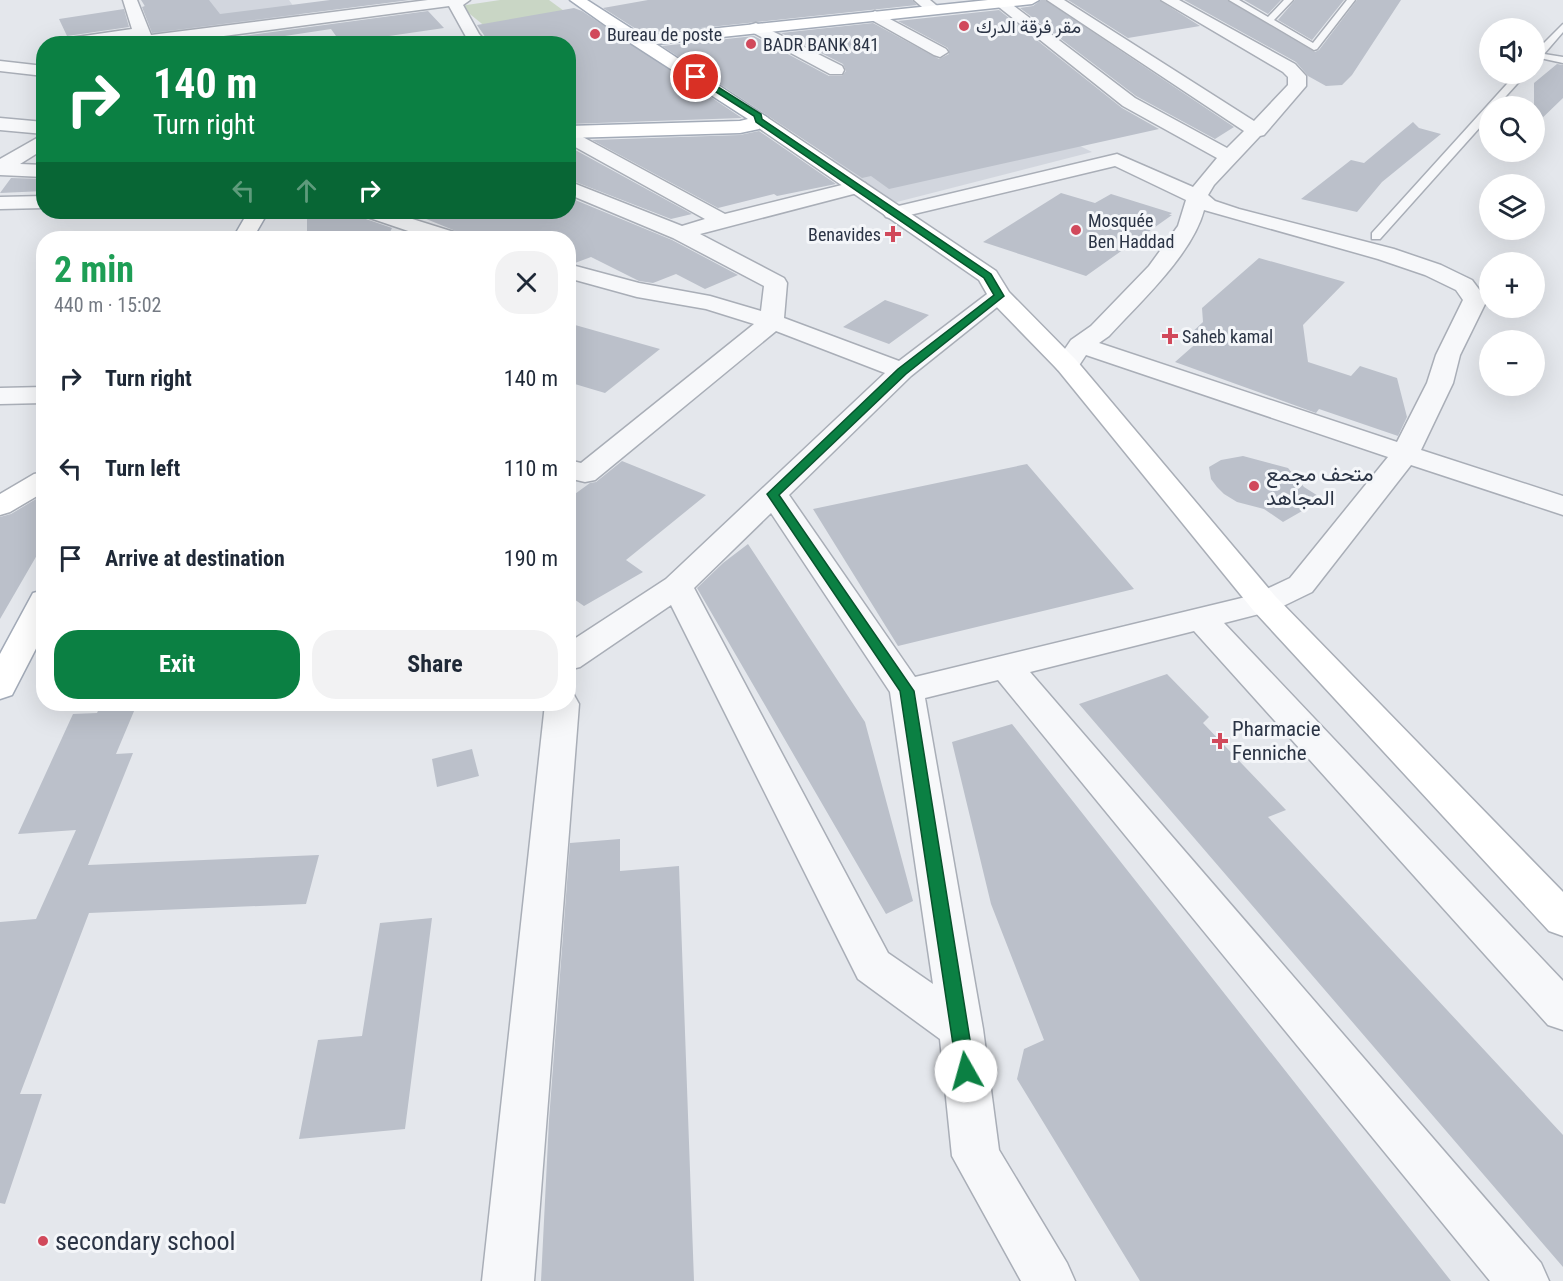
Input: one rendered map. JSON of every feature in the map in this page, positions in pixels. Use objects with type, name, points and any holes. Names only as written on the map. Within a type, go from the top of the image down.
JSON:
[{"type":"main road","points":[[581,0],[638,41],[758,115],[759,120],[988,276],[999,296],[1074,355],[1264,603],[1563,919]]},
{"type":"main road","points":[[638,41],[1032,0]]},
{"type":"main road","points":[[576,133],[741,127],[752,125],[759,120]]},
{"type":"main road","points":[[0,506],[36,485]]},
{"type":"main road","points":[[0,687],[36,616]]},
{"type":"street","points":[[130,0],[143,36]]},
{"type":"street","points":[[168,36],[456,0],[472,36]]},
{"type":"street","points":[[921,0],[934,10]]},
{"type":"street","points":[[1054,0],[1257,131]]},
{"type":"street","points":[[1074,355],[1158,271],[1189,226],[1197,196],[1206,182],[1257,131],[1297,86],[1297,76],[1288,68],[1168,0]]},
{"type":"street","points":[[999,2],[1129,102],[1231,158]]},
{"type":"street","points":[[875,16],[940,52]]},
{"type":"street","points":[[756,28],[836,70]]},
{"type":"street","points":[[1054,45],[1113,37]]},
{"type":"street","points":[[0,66],[36,70]]},
{"type":"street","points":[[0,124],[36,127]]},
{"type":"street","points":[[576,138],[723,221]]},
{"type":"street","points":[[0,168],[36,145]]},
{"type":"street","points":[[18,156],[36,155]]},
{"type":"street","points":[[893,213],[1117,160],[1197,196],[1208,205],[1386,254],[1433,270],[1464,285],[1475,300],[1448,355],[1440,383],[1405,453],[1301,585],[1264,603],[907,691]]},
{"type":"street","points":[[0,168],[36,170]]},
{"type":"street","points":[[681,233],[858,187]]},
{"type":"street","points":[[576,190],[681,233],[776,283],[771,323],[585,474],[576,471]]},
{"type":"street","points":[[0,203],[36,202]]},
{"type":"street","points":[[390,219],[423,231]]},
{"type":"street","points":[[576,274],[637,290],[710,303],[784,326],[902,371]]},
{"type":"street","points":[[576,654],[676,586],[902,371],[999,296]]},
{"type":"street","points":[[1074,355],[1405,453],[1563,506]]},
{"type":"street","points":[[0,396],[36,394]]},
{"type":"street","points":[[773,494],[907,691],[961,1029],[976,1156],[1049,1281]]},
{"type":"street","points":[[676,586],[873,966],[961,1029]]},
{"type":"street","points":[[1201,619],[1563,1011]]},
{"type":"street","points":[[1006,667],[1523,1281]]},
{"type":"street","points":[[508,1281],[561,711]]},
{"type":"lane","points":[[1233,0],[1314,47],[1351,0]]},
{"type":"lane","points":[[1269,21],[1289,0]]},
{"type":"lane","points":[[1545,47],[1563,27]]},
{"type":"lane","points":[[1545,58],[1563,60]]},
{"type":"lane","points":[[1502,96],[1512,84]]},
{"type":"lane","points":[[1376,236],[1479,121]]},
{"type":"shaded area","points":[[142,0],[289,0],[301,17],[156,36]]},
{"type":"shaded area","points":[[957,84],[1092,152],[889,204],[822,161],[931,135]]},
{"type":"green space","points":[[500,0],[549,0],[575,19],[492,32],[460,6]]},
{"type":"building","points":[[141,0],[209,0],[220,14],[330,0],[410,0],[152,33],[142,7],[145,6]]},
{"type":"building","points":[[648,0],[912,0],[917,5],[644,34],[603,8]]},
{"type":"building","points":[[1045,0],[1234,127],[1215,139],[1136,96],[1020,8],[1033,6]]},
{"type":"building","points":[[1068,0],[1159,0],[1200,26],[1128,38]]},
{"type":"building","points":[[1184,0],[1227,0],[1315,52],[1319,50],[1357,0],[1401,0],[1352,75],[1342,85],[1326,86],[1308,76],[1296,62]]},
{"type":"building","points":[[1244,0],[1281,0],[1268,14]]},
{"type":"building","points":[[1295,0],[1344,0],[1312,40],[1278,20]]},
{"type":"building","points":[[574,8],[582,11],[742,118],[576,124],[576,36],[485,36],[477,25]]},
{"type":"building","points":[[124,9],[129,27],[67,36],[59,19]]},
{"type":"building","points":[[999,10],[1122,108],[1159,129],[889,189],[871,176],[862,178],[662,46],[754,36],[829,76],[842,76],[846,71],[843,64],[781,33],[873,23],[939,59],[949,54],[948,48],[898,21]]},
{"type":"building","points":[[428,11],[444,28],[389,36],[336,36],[331,29],[285,36],[243,36]]},
{"type":"building","points":[[1557,64],[1563,65],[1563,98],[1545,115],[1545,96],[1534,96],[1534,84],[1545,84],[1545,74]]},
{"type":"building","points":[[1413,122],[1419,128],[1441,134],[1382,182],[1357,212],[1301,199],[1351,160],[1364,163]]},
{"type":"building","points":[[759,131],[836,184],[777,196],[774,194],[718,208],[592,140],[740,135]]},
{"type":"building","points":[[576,150],[692,214],[671,219],[576,182]]},
{"type":"building","points":[[11,178],[36,179],[36,191],[0,193]]},
{"type":"building","name":"Mosquée Ben Haddad","points":[[1061,193],[1095,203],[1111,194],[1172,213],[1169,215],[1172,215],[1086,276],[983,242]]},
{"type":"building","points":[[576,200],[672,240],[738,275],[705,289],[676,274],[653,283],[639,281],[591,257],[576,263],[576,231],[456,231],[426,219],[576,219]]},
{"type":"building","points":[[307,219],[366,219],[392,228],[390,231],[307,231]]},
{"type":"building","points":[[1259,258],[1345,282],[1303,325],[1308,362],[1351,376],[1360,366],[1397,378],[1407,417],[1398,436],[1319,409],[1316,413],[1175,362],[1200,340],[1188,336],[1203,322],[1202,308]]},
{"type":"building","points":[[885,300],[929,315],[889,344],[843,327]]},
{"type":"building","points":[[576,325],[660,349],[605,393],[576,384]]},
{"type":"building","points":[[1243,456],[1288,468],[1304,487],[1323,499],[1283,522],[1264,509],[1237,502],[1217,487],[1211,479],[1209,467],[1221,460]]},
{"type":"building","points":[[622,461],[706,495],[626,560],[643,572],[584,606],[576,600],[576,493],[590,483],[596,482]]},
{"type":"building","points":[[1027,464],[1134,589],[898,646],[813,509]]},
{"type":"building","points":[[36,499],[36,557],[0,619],[0,517],[11,514]]},
{"type":"building","points":[[748,544],[865,722],[913,901],[886,914],[697,588],[723,563]]},
{"type":"building","points":[[1167,674],[1209,717],[1203,723],[1286,810],[1268,817],[1563,1135],[1563,1267],[1079,704]]},
{"type":"building","points":[[98,711],[134,711],[116,754],[133,753],[88,865],[319,855],[306,904],[89,913],[20,1094],[42,1094],[5,1204],[0,1203],[0,922],[36,919],[76,830],[18,834],[73,714],[97,713]]},
{"type":"building","points":[[1012,724],[1451,1281],[1140,1281],[1017,1079],[1024,1049],[1044,1040],[991,904],[952,742]]},
{"type":"building","points":[[472,749],[479,776],[437,787],[432,759]]},
{"type":"building","points":[[620,839],[620,871],[679,866],[694,1281],[541,1281],[549,1120],[570,843]]},
{"type":"building","points":[[432,918],[405,1129],[299,1139],[318,1040],[362,1036],[380,923]]},
{"type":"place","name":"مقر فرقة الدرك","points":[[964,26]]},
{"type":"place","name":"Bureau de poste","points":[[595,34]]},
{"type":"place","name":"BADR BANK 841","points":[[751,44]]},
{"type":"place","name":"Mosquée Ben Haddad","points":[[1076,230]]},
{"type":"place","name":"Benavides","points":[[893,234]]},
{"type":"place","name":"Saheb kamal","points":[[1170,336]]},
{"type":"place","name":"متحف مجمع المجاهد","points":[[1254,486]]},
{"type":"place","name":"Pharmacie Fenniche","points":[[1220,741]]},
{"type":"place","name":"secondary school","points":[[43,1241]]},
{"type":"route","points":[[696,77],[758,115],[759,120],[988,276],[999,296],[902,371],[773,494],[907,691],[966,1071]]}]
